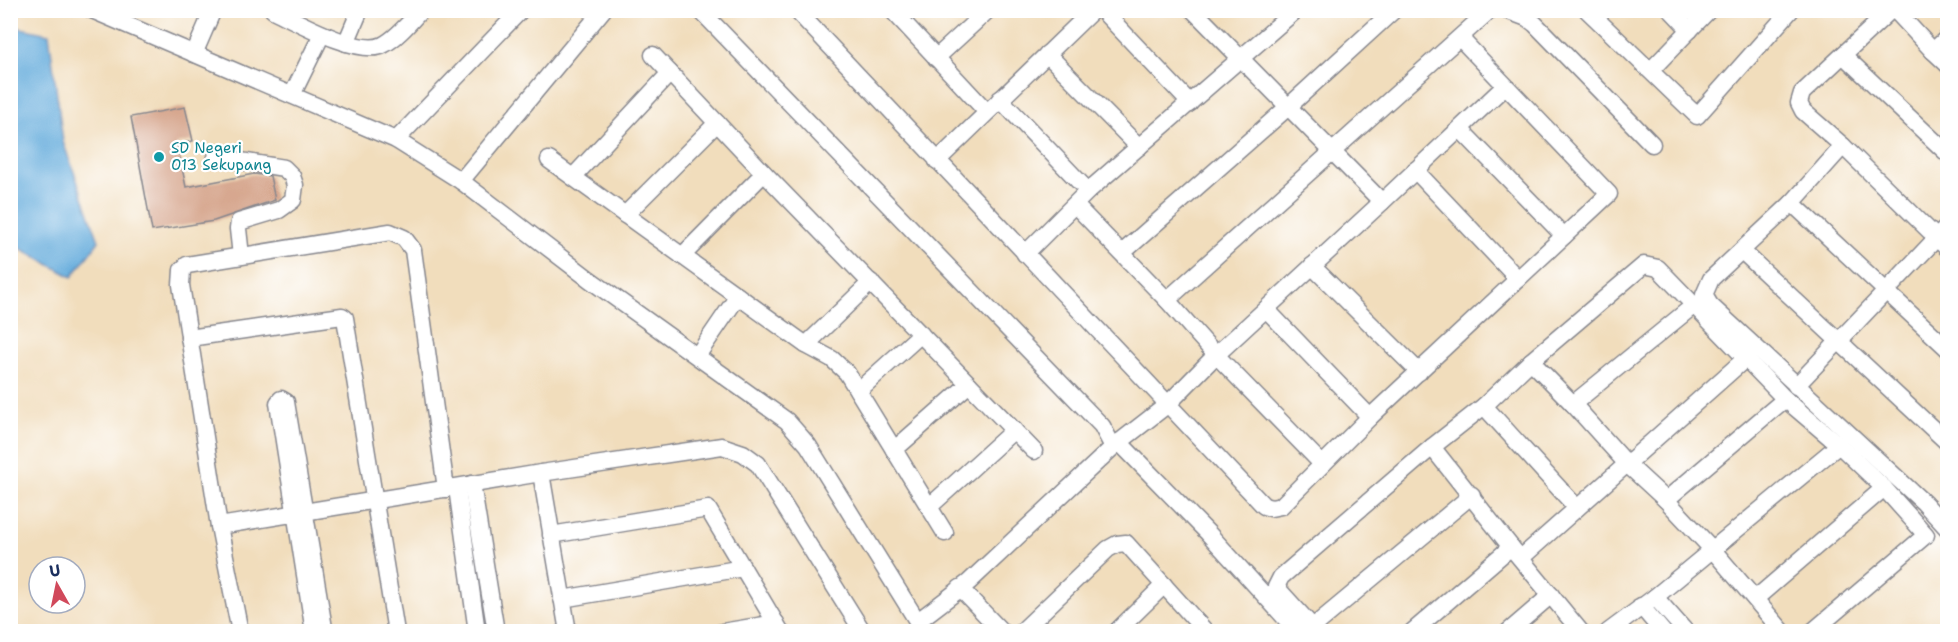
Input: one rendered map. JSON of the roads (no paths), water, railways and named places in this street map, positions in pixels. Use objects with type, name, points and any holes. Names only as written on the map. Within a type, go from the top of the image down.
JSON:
[{"type":"street","points":[[92,10],[396,140],[462,181],[590,279],[787,421],[808,445],[921,626],[1116,445],[1167,405],[1216,355],[1505,86]]},
{"type":"street","points":[[194,54],[213,10]]},
{"type":"street","points":[[273,10],[292,15],[322,34],[346,43],[370,48],[381,46],[389,41],[421,10]]},
{"type":"street","points":[[346,43],[360,10]]},
{"type":"street","points":[[396,140],[521,10]]},
{"type":"street","points":[[462,181],[603,10]]},
{"type":"street","points":[[700,10],[1102,426],[1116,445],[1310,630]]},
{"type":"street","points":[[796,10],[1167,405],[1264,506],[1271,508],[1281,506],[1370,417],[1609,194],[1460,38]]},
{"type":"street","points":[[936,58],[988,10]]},
{"type":"street","points":[[937,161],[1093,10]]},
{"type":"street","points":[[1102,10],[1190,103]]},
{"type":"street","points":[[1193,10],[1382,202]]},
{"type":"street","points":[[1025,254],[1088,191],[1296,10]]},
{"type":"street","points":[[1122,253],[1394,10]]},
{"type":"street","points":[[1167,300],[1490,10]]},
{"type":"street","points":[[1506,10],[1527,18],[1535,24],[1652,144]]},
{"type":"street","points":[[1587,10],[1697,116],[1791,10]]},
{"type":"street","points":[[1671,10],[1690,30]]},
{"type":"street","points":[[1651,70],[1709,10]]},
{"type":"street","points":[[892,11],[987,112]]},
{"type":"street","points":[[1796,386],[1886,290],[1944,238],[1803,111],[1799,103],[1802,93],[1843,55],[1896,12],[1947,65]]},
{"type":"street","points":[[292,95],[322,34]]},
{"type":"street","points":[[1933,51],[1947,37]]},
{"type":"street","points":[[1047,54],[1139,147]]},
{"type":"street","points":[[653,55],[764,173],[1034,451]]},
{"type":"street","points":[[1843,55],[1947,154]]},
{"type":"street","points":[[573,177],[670,73]]},
{"type":"street","points":[[1000,99],[1088,191]]},
{"type":"street","points":[[625,215],[717,123]]},
{"type":"street","points":[[1460,129],[1564,236]]},
{"type":"street","points":[[1843,146],[1792,203],[1711,279],[1704,295],[1710,305],[1947,527]]},
{"type":"street","points":[[216,157],[284,168],[292,176],[295,186],[293,200],[279,210],[239,222],[241,256]]},
{"type":"street","points":[[549,160],[806,345],[832,359],[847,373],[945,533]]},
{"type":"street","points":[[1415,170],[1518,279]]},
{"type":"street","points":[[682,256],[764,173]]},
{"type":"street","points":[[1792,203],[1947,349]]},
{"type":"street","points":[[1075,205],[1322,464]]},
{"type":"street","points":[[240,632],[219,526],[181,285],[182,270],[187,265],[195,263],[390,232],[404,238],[413,250],[458,487],[477,632]]},
{"type":"street","points":[[1742,251],[1947,443]]},
{"type":"street","points":[[1310,630],[1276,587],[1281,578],[1432,447],[1484,406],[1531,362],[1644,265],[1658,268],[1785,399],[1839,445],[1884,488],[1926,534],[1812,632]]},
{"type":"street","points":[[1312,266],[1419,372]]},
{"type":"street","points":[[806,345],[870,282]]},
{"type":"street","points":[[697,356],[738,296]]},
{"type":"street","points":[[1573,404],[1693,306]]},
{"type":"street","points":[[1266,309],[1370,417]]},
{"type":"street","points":[[189,338],[342,316],[345,318],[396,632]]},
{"type":"street","points":[[858,391],[921,334]]},
{"type":"street","points":[[1412,632],[1577,508],[1745,359]]},
{"type":"street","points":[[1531,362],[1627,464],[1666,500],[1712,549],[1783,632]]},
{"type":"street","points":[[894,450],[969,384]]},
{"type":"street","points":[[314,632],[300,513],[286,402],[281,399],[278,403],[300,513],[324,628],[321,632]]},
{"type":"street","points":[[1666,500],[1785,399]]},
{"type":"street","points":[[1484,406],[1577,508]]},
{"type":"street","points":[[929,507],[1014,430]]},
{"type":"street","points":[[1608,632],[1648,602],[1839,445]]},
{"type":"street","points":[[219,526],[722,446],[742,453],[758,464],[863,632]]},
{"type":"street","points":[[1432,447],[1581,632]]},
{"type":"street","points":[[541,473],[568,632]]},
{"type":"street","points":[[458,487],[496,632]]},
{"type":"street","points":[[1755,599],[1884,488]]},
{"type":"street","points":[[1310,630],[1472,495]]},
{"type":"street","points":[[551,535],[708,509],[779,627],[722,632]]},
{"type":"street","points":[[1021,632],[1108,549],[1117,544],[1126,543],[1206,632]]},
{"type":"street","points":[[562,599],[743,568]]},
{"type":"street","points":[[1116,632],[1164,585]]},
{"type":"street","points":[[960,588],[1002,632]]},
{"type":"street","points":[[1508,632],[1551,595]]},
{"type":"street","points":[[1648,602],[1663,632]]},
{"type":"street","points":[[1648,602],[1686,632]]},
{"type":"water","points":[[11,26],[49,34],[63,142],[99,241],[72,277],[11,243]]},
{"type":"place","name":"SD Negeri 013 Sekupang","points":[[159,157]]}]
